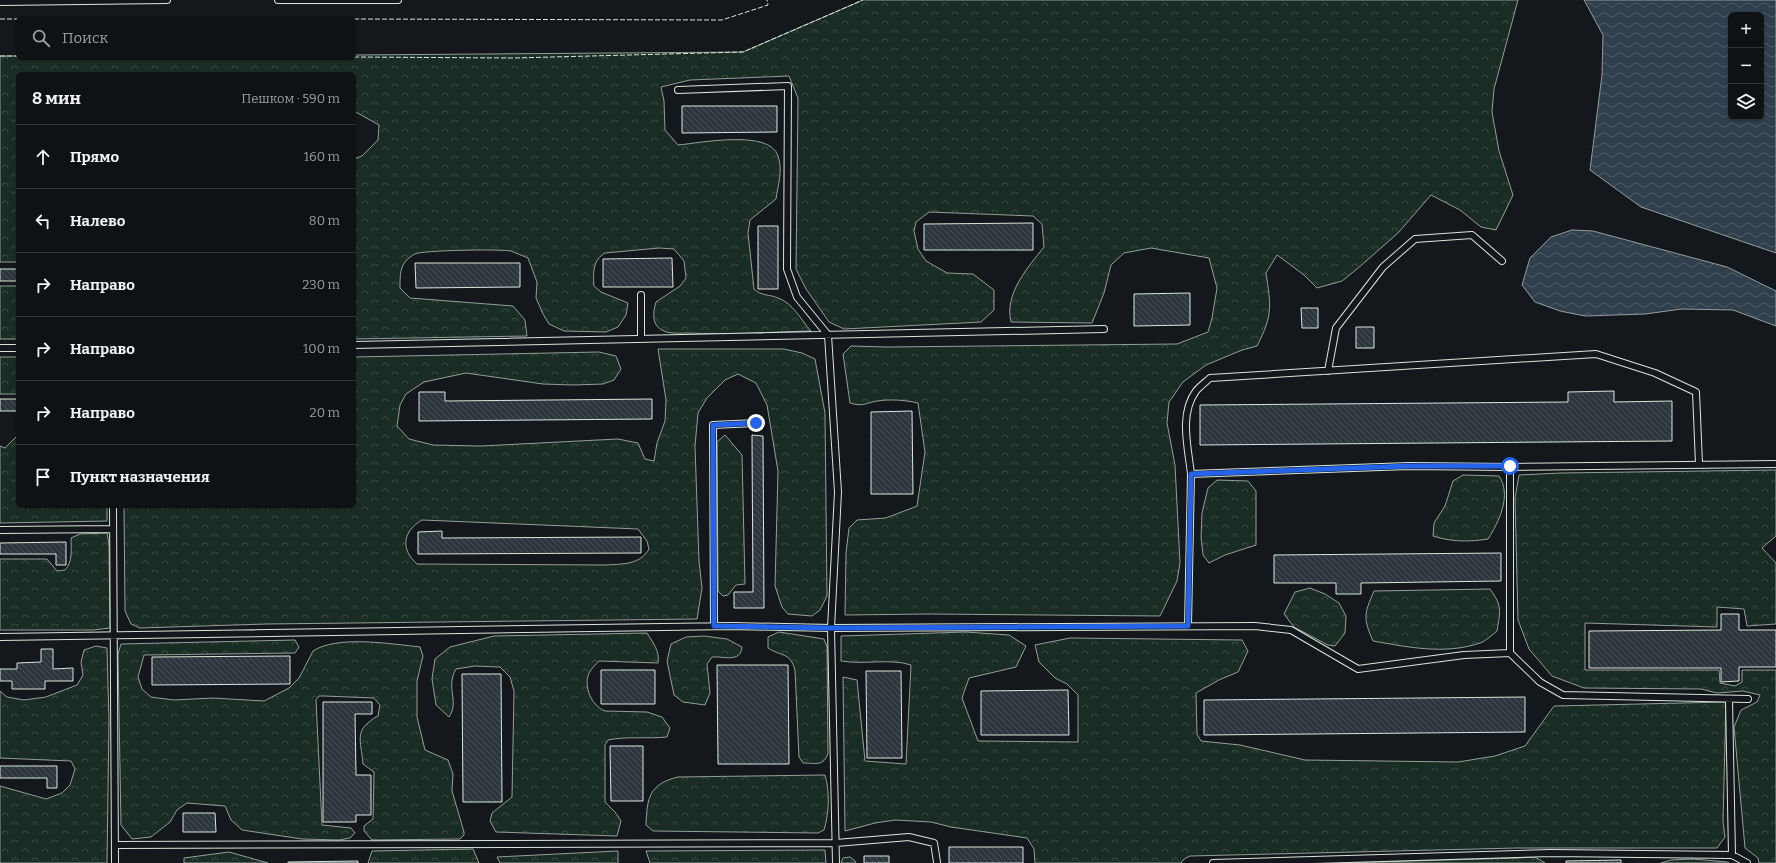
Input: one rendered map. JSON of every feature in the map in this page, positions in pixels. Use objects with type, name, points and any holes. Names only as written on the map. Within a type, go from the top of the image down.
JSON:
[{"type":"lane","points":[[0,2],[167,0]]},
{"type":"lane","points":[[278,0],[398,0]]},
{"type":"lane","points":[[678,90],[788,86],[787,269],[797,297],[828,335],[838,492],[831,628],[836,863]]},
{"type":"lane","points":[[1328,371],[1336,328],[1383,267],[1415,239],[1472,235],[1502,261]]},
{"type":"lane","points":[[641,295],[641,339]]},
{"type":"lane","points":[[356,345],[1104,329]]},
{"type":"lane","points":[[0,348],[16,348]]},
{"type":"lane","points":[[1188,626],[1191,474],[1185,425],[1191,402],[1197,390],[1210,378],[1596,354],[1655,373],[1696,392],[1699,464]]},
{"type":"lane","points":[[714,626],[713,425],[756,423]]},
{"type":"lane","points":[[1191,474],[1409,466],[1776,464]]},
{"type":"lane","points":[[1510,466],[1510,654]]},
{"type":"lane","points":[[113,508],[115,863]]},
{"type":"lane","points":[[0,530],[113,529]]},
{"type":"lane","points":[[0,637],[714,626],[831,628],[1255,626],[1291,630],[1358,669],[1464,655],[1510,654],[1540,682],[1563,696],[1748,699]]},
{"type":"lane","points":[[1729,699],[1732,855]]},
{"type":"lane","points":[[115,845],[836,842],[909,837],[934,843],[937,862]]},
{"type":"lane","points":[[1213,863],[1551,853],[1732,855],[1747,863]]},
{"type":"green space","points":[[863,0],[1518,0],[1494,89],[1492,112],[1499,151],[1513,195],[1496,230],[1481,227],[1460,210],[1431,195],[1398,233],[1357,269],[1342,281],[1317,288],[1304,275],[1277,255],[1266,273],[1270,302],[1266,326],[1257,346],[1242,350],[1206,365],[1183,382],[1169,402],[1167,423],[1175,465],[1180,563],[1177,581],[1160,616],[928,614],[845,615],[846,553],[849,528],[857,520],[886,518],[917,506],[925,452],[918,403],[893,400],[877,401],[861,405],[850,403],[843,354],[851,346],[887,347],[1177,344],[1208,332],[1217,288],[1209,258],[1151,248],[1124,253],[1111,265],[1104,293],[1092,323],[1011,322],[1011,301],[1014,291],[1031,263],[1044,247],[1042,224],[1033,216],[929,212],[916,222],[914,231],[918,249],[926,261],[947,273],[973,274],[994,290],[994,310],[981,322],[844,329],[829,322],[806,289],[796,269],[798,98],[789,76],[690,80],[661,87],[664,101],[665,130],[678,145],[717,140],[749,140],[762,143],[772,148],[778,156],[780,172],[776,199],[750,220],[748,233],[754,289],[759,293],[783,300],[796,312],[811,331],[734,334],[676,333],[666,332],[660,329],[654,318],[656,302],[680,286],[686,278],[684,261],[674,249],[659,248],[605,253],[598,259],[594,271],[594,286],[601,292],[628,303],[626,315],[618,327],[606,332],[564,331],[549,324],[543,314],[536,298],[537,282],[528,258],[511,251],[462,250],[421,253],[410,257],[406,260],[402,268],[400,288],[410,298],[513,306],[525,320],[527,336],[356,339],[356,158],[362,156],[378,140],[379,125],[356,112],[356,72],[16,72],[16,262],[0,262],[0,56],[16,56],[16,60],[356,60],[356,55],[743,52]]},
{"type":"green space","points":[[0,286],[16,286],[16,339],[0,339]]},
{"type":"green space","points":[[658,349],[784,349],[802,353],[815,359],[825,413],[827,596],[820,610],[812,616],[788,614],[782,607],[775,586],[778,471],[767,405],[756,383],[738,374],[725,380],[707,398],[698,413],[695,446],[699,561],[702,588],[697,619],[266,624],[140,628],[131,624],[125,611],[124,508],[356,508],[356,357],[599,352],[616,356],[621,369],[614,380],[603,384],[543,384],[466,373],[424,382],[406,394],[400,405],[397,426],[409,439],[433,445],[481,446],[618,439],[638,443],[645,459],[654,461],[657,443],[665,421],[666,400]],"holes":[[[422,520],[638,529],[647,541],[649,549],[636,561],[630,563],[605,565],[417,564],[408,552],[406,546],[406,540],[411,529]]]},
{"type":"green space","points":[[0,357],[16,357],[16,394],[0,394]]},
{"type":"green space","points":[[725,435],[742,455],[745,584],[736,585],[728,595],[723,596],[718,591],[717,442]]},
{"type":"green space","points":[[16,437],[16,508],[107,508],[107,521],[0,523],[0,446],[5,448]]},
{"type":"green space","points":[[1776,470],[1776,536],[1762,548],[1776,563],[1776,624],[1747,626],[1744,609],[1717,607],[1717,627],[1585,623],[1585,670],[1719,670],[1720,683],[1735,686],[1742,682],[1742,670],[1776,670],[1776,863],[1759,863],[1758,858],[1745,848],[1734,727],[1741,710],[1757,702],[1760,695],[1743,691],[1717,693],[1701,689],[1584,688],[1552,676],[1529,649],[1518,620],[1515,498],[1519,475]]},
{"type":"green space","points":[[1463,475],[1499,476],[1503,483],[1504,500],[1500,517],[1488,539],[1460,541],[1433,536],[1434,523],[1445,506],[1453,481]]},
{"type":"green space","points":[[1217,480],[1248,481],[1256,491],[1256,545],[1225,555],[1209,563],[1203,555],[1201,537],[1202,513],[1208,488]]},
{"type":"green space","points":[[107,533],[109,544],[110,628],[93,630],[0,630],[0,559],[47,559],[57,571],[65,570],[68,567],[70,559],[71,538],[80,534]]},
{"type":"green space","points":[[1310,588],[1325,594],[1339,603],[1346,616],[1345,633],[1335,646],[1328,645],[1294,627],[1284,614],[1295,592]]},
{"type":"green space","points":[[1490,589],[1497,600],[1500,609],[1497,631],[1480,643],[1467,647],[1453,649],[1426,649],[1373,641],[1366,621],[1368,605],[1374,591]]},
{"type":"green space","points":[[779,632],[824,639],[827,647],[828,753],[824,760],[815,764],[803,763],[799,757],[795,670],[793,664],[791,660],[785,656],[768,648],[768,637]]},
{"type":"green space","points":[[966,632],[1009,635],[1026,646],[1016,667],[969,678],[962,698],[978,741],[1078,742],[1078,695],[1067,684],[1055,678],[1039,662],[1035,645],[1070,638],[1242,640],[1248,651],[1238,672],[1219,680],[1196,693],[1197,734],[1201,741],[1240,745],[1305,760],[1458,762],[1495,756],[1525,746],[1554,706],[1726,702],[1723,821],[1725,837],[1717,848],[1517,848],[1190,856],[1184,859],[1181,863],[1035,863],[1034,849],[1027,838],[951,827],[931,822],[895,820],[875,823],[845,831],[843,677],[857,680],[865,761],[906,764],[911,665],[894,662],[841,661],[841,636]]},
{"type":"green space","points":[[647,633],[657,651],[658,663],[599,661],[590,671],[587,678],[590,695],[600,709],[605,711],[647,712],[662,717],[670,728],[667,737],[615,739],[608,740],[605,745],[605,802],[615,812],[621,821],[617,836],[496,832],[490,821],[492,813],[512,797],[514,691],[510,677],[500,667],[475,666],[456,669],[452,682],[453,705],[449,717],[436,705],[432,679],[435,659],[450,647],[494,636]]},
{"type":"green space","points":[[704,636],[727,639],[742,647],[741,652],[735,657],[731,658],[712,657],[707,664],[710,693],[705,705],[683,702],[674,695],[667,661],[671,644],[686,637]]},
{"type":"green space","points":[[295,640],[299,647],[295,653],[144,655],[138,677],[142,689],[151,697],[174,700],[213,698],[264,701],[289,688],[299,678],[313,651],[323,646],[336,643],[365,642],[420,647],[423,656],[417,681],[417,717],[425,750],[448,760],[453,774],[452,791],[464,832],[464,835],[460,839],[372,840],[364,831],[364,826],[373,819],[374,772],[363,764],[360,736],[365,726],[378,716],[380,705],[374,698],[319,696],[316,700],[322,825],[351,828],[355,833],[350,838],[339,840],[302,839],[242,830],[231,820],[225,806],[187,803],[177,810],[170,822],[151,837],[132,839],[121,825],[118,654],[121,644]]},
{"type":"green space","points":[[96,646],[107,648],[109,721],[107,863],[0,863],[0,786],[46,799],[62,793],[70,785],[75,769],[71,761],[0,758],[0,691],[7,697],[24,700],[46,697],[77,685],[83,675],[81,662],[84,650]]},
{"type":"green space","points":[[825,775],[828,789],[828,810],[824,830],[818,833],[653,831],[646,825],[647,807],[655,788],[668,780],[678,777]]},
{"type":"green space","points":[[473,849],[479,863],[368,863],[372,851]]},
{"type":"green space","points":[[825,850],[826,863],[650,863],[646,851]]},
{"type":"green space","points":[[618,851],[618,863],[500,863],[497,857]]},
{"type":"green space","points":[[229,852],[268,863],[184,863],[184,858]]},
{"type":"green space","points":[[850,857],[856,863],[841,863],[843,858]]},
{"type":"green space","points":[[1535,857],[1545,863],[1338,863],[1517,858]]},
{"type":"green space","points":[[1693,859],[1729,863],[1661,863],[1671,860]]},
{"type":"water","points":[[1584,0],[1776,0],[1776,253],[1641,207],[1590,170],[1602,75],[1603,35]]},
{"type":"water","points":[[1572,230],[1593,231],[1727,267],[1776,291],[1776,326],[1733,310],[1682,309],[1645,314],[1585,316],[1560,311],[1535,302],[1522,285],[1530,258],[1551,237]]},
{"type":"building","points":[[682,106],[777,106],[777,132],[682,133]]},
{"type":"building","points":[[1033,223],[1033,250],[924,250],[924,224]]},
{"type":"building","points":[[758,226],[778,226],[778,289],[758,289]]},
{"type":"building","points":[[672,258],[673,287],[603,287],[603,259]]},
{"type":"building","points":[[415,263],[520,263],[520,287],[416,288]]},
{"type":"building","points":[[0,269],[16,269],[16,281],[0,281]]},
{"type":"building","points":[[1190,293],[1190,325],[1134,326],[1134,294]]},
{"type":"building","points":[[1301,308],[1318,308],[1318,328],[1302,328]]},
{"type":"building","points":[[1356,327],[1374,327],[1374,348],[1356,348]]},
{"type":"building","points":[[1614,391],[1614,402],[1672,401],[1672,441],[1200,445],[1200,405],[1568,402],[1568,392]]},
{"type":"building","points":[[419,392],[445,392],[445,401],[652,399],[652,419],[419,421]]},
{"type":"building","points":[[0,399],[16,399],[16,411],[0,411]]},
{"type":"building","points":[[912,411],[913,494],[871,494],[871,412]]},
{"type":"building","points":[[752,435],[763,436],[764,608],[734,608],[734,592],[753,592]]},
{"type":"building","points":[[442,531],[442,538],[641,537],[641,553],[418,554],[418,532]]},
{"type":"building","points":[[66,542],[66,565],[56,565],[56,554],[0,554],[0,543]]},
{"type":"building","points":[[1501,553],[1501,581],[1361,583],[1361,594],[1336,594],[1336,583],[1274,583],[1274,555]]},
{"type":"building","points":[[1721,614],[1739,614],[1739,630],[1776,630],[1776,667],[1739,667],[1739,681],[1721,682],[1721,668],[1589,668],[1589,631],[1721,630]]},
{"type":"building","points":[[41,649],[53,649],[53,669],[73,668],[73,681],[45,681],[45,689],[12,689],[12,681],[0,681],[0,669],[17,669],[17,663],[41,662]]},
{"type":"building","points":[[290,656],[290,684],[152,685],[152,657]]},
{"type":"building","points":[[717,665],[788,665],[789,764],[718,764]]},
{"type":"building","points":[[601,670],[655,670],[655,704],[601,704]]},
{"type":"building","points":[[866,671],[901,671],[902,758],[867,758]]},
{"type":"building","points":[[462,674],[501,674],[502,802],[463,802]]},
{"type":"building","points":[[1068,690],[1069,735],[981,735],[981,691]]},
{"type":"building","points":[[1525,697],[1525,732],[1204,735],[1204,700]]},
{"type":"building","points":[[323,702],[372,702],[372,714],[355,714],[356,775],[371,775],[371,815],[356,815],[356,822],[323,822]]},
{"type":"building","points":[[610,746],[643,746],[643,801],[611,801]]},
{"type":"building","points":[[0,766],[57,766],[57,788],[47,788],[47,778],[0,778]]},
{"type":"building","points":[[183,813],[215,813],[216,832],[183,832]]},
{"type":"building","points":[[949,847],[1023,847],[1023,863],[949,863]]},
{"type":"building","points":[[864,856],[889,856],[889,863],[864,863]]},
{"type":"building","points":[[1621,860],[1621,863],[1566,863],[1566,861]]},
{"type":"building","points":[[358,861],[358,863],[288,863],[288,862]]},
{"type":"fence","points":[[356,19],[722,20],[768,5],[767,0]]},
{"type":"fence","points":[[356,57],[514,58],[743,52],[863,0]]},
{"type":"fence","points":[[0,19],[16,19]]},
{"type":"fence","points":[[0,56],[16,56]]},
{"type":"route","points":[[756,423],[713,425],[714,626],[831,628],[1188,626],[1191,474],[1409,466],[1510,466]]}]
